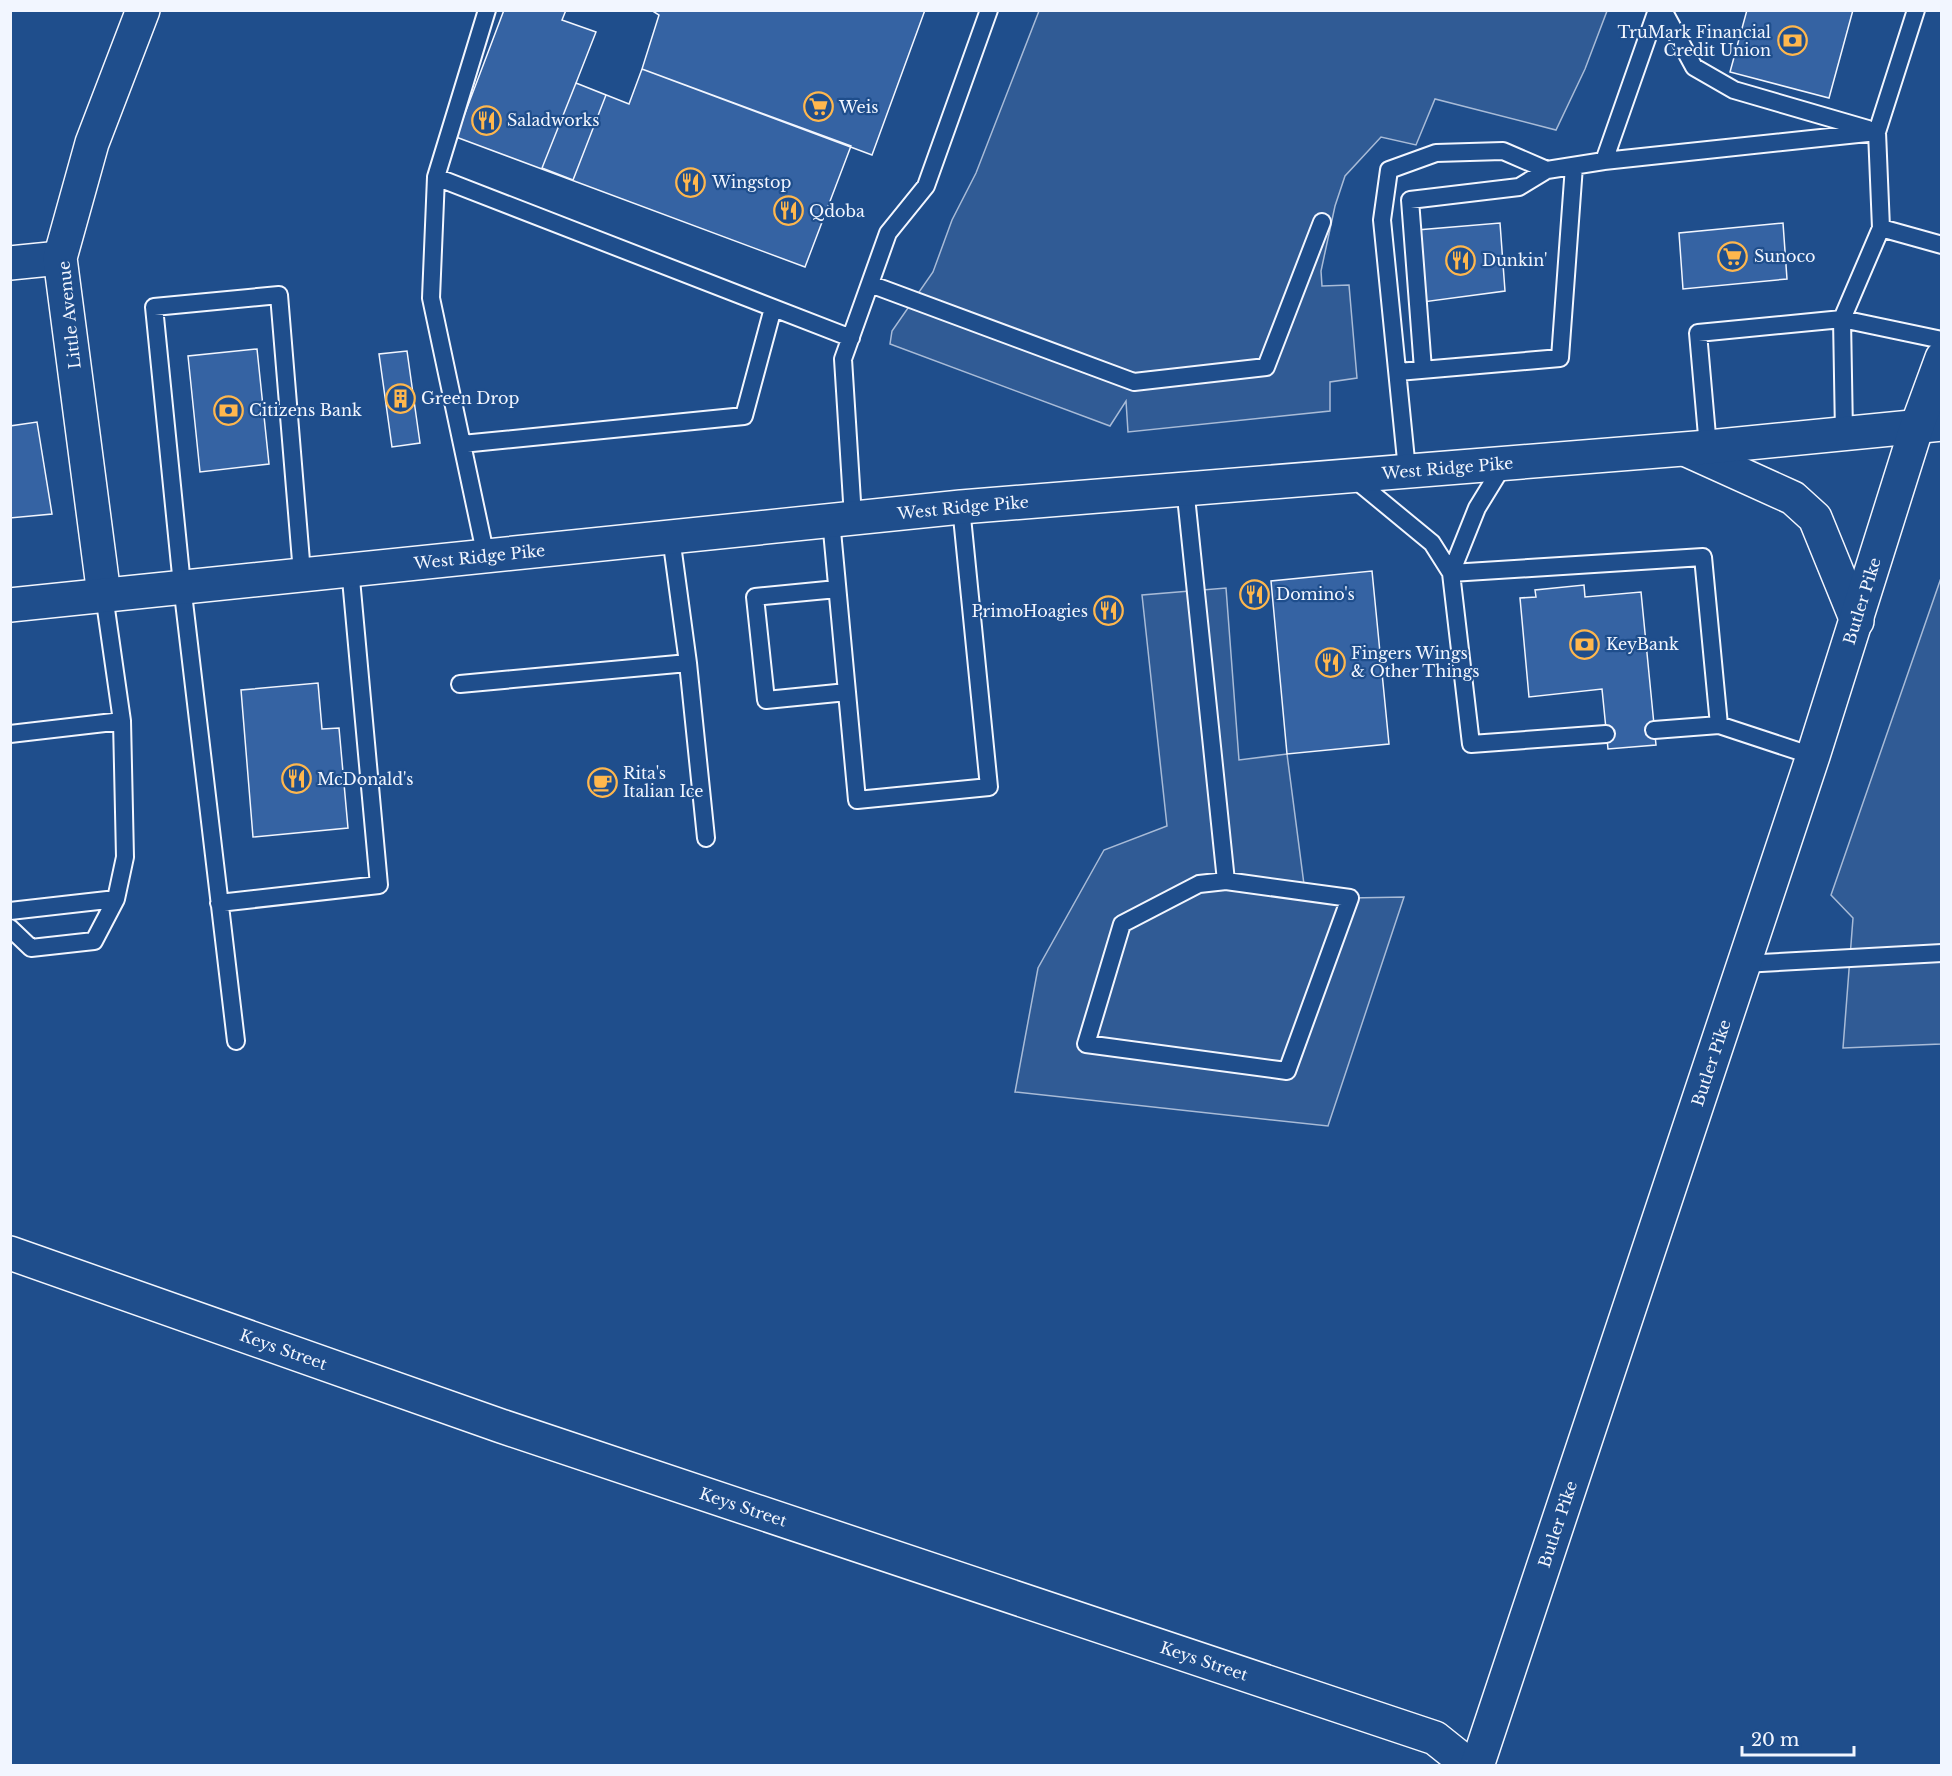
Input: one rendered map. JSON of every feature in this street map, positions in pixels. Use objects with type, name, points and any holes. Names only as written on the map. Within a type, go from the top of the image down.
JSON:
[{"type":"main road","name":"Little Avenue","points":[[104,595],[60,258],[92,143],[143,10]]},
{"type":"main road","points":[[10,263],[60,258]]},
{"type":"main road","name":"Butler Pike","points":[[1477,1766],[1857,621],[1929,425],[1941,358]]},
{"type":"main road","name":"West Ridge Pike","points":[[10,605],[182,585],[486,557],[961,507],[1349,474],[1504,464],[1929,425]]},
{"type":"main road","points":[[1696,447],[1793,498],[1815,518],[1857,621]]},
{"type":"main road","name":"Keys Street","points":[[10,1253],[501,1426],[1435,1738],[1470,1766]]},
{"type":"lane","points":[[486,557],[431,298],[436,177],[487,10]]},
{"type":"lane","points":[[961,507],[989,787],[857,800],[837,590],[842,519],[843,359],[888,233],[926,186],[989,10]]},
{"type":"lane","points":[[1604,161],[1657,10]]},
{"type":"lane","points":[[1663,10],[1694,67],[1734,90],[1877,132]]},
{"type":"lane","points":[[1844,433],[1842,319],[1881,228],[1877,132],[1916,10]]},
{"type":"lane","points":[[1423,369],[1410,200],[1518,187],[1547,170],[1604,161],[1877,132]]},
{"type":"lane","points":[[1407,470],[1382,220],[1389,170],[1436,153],[1503,151],[1547,170]]},
{"type":"lane","points":[[1398,372],[1560,358],[1574,166]]},
{"type":"lane","points":[[436,177],[851,338]]},
{"type":"lane","points":[[870,284],[1134,382],[1266,367],[1322,222]]},
{"type":"lane","points":[[1881,228],[1941,245]]},
{"type":"lane","points":[[236,1041],[182,585],[154,307],[279,295],[302,573]]},
{"type":"lane","points":[[462,444],[744,416],[773,308]]},
{"type":"lane","points":[[1696,447],[1698,333],[1842,319],[1941,340]]},
{"type":"lane","points":[[1451,573],[1477,508],[1504,464]]},
{"type":"lane","points":[[1349,474],[1432,543],[1451,573],[1471,744],[1606,734]]},
{"type":"lane","points":[[1185,487],[1226,881]]},
{"type":"lane","points":[[671,537],[688,663],[706,838]]},
{"type":"lane","points":[[1451,573],[1703,557],[1719,725]]},
{"type":"lane","points":[[219,903],[379,885],[350,568]]},
{"type":"lane","points":[[837,590],[755,597],[766,700],[847,692]]},
{"type":"lane","points":[[10,928],[31,948],[94,941],[116,899],[125,857],[122,721],[104,595]]},
{"type":"lane","points":[[460,684],[688,663]]},
{"type":"lane","points":[[10,734],[122,721]]},
{"type":"lane","points":[[1654,730],[1719,725],[1813,756]]},
{"type":"lane","points":[[1226,881],[1350,898],[1287,1071],[1086,1044],[1122,924],[1199,884],[1226,881]]},
{"type":"lane","points":[[10,910],[116,899]]},
{"type":"lane","points":[[1743,964],[1941,953]]},
{"type":"shaded area","points":[[1039,11],[1607,11],[1585,69],[1556,130],[1435,99],[1416,145],[1381,137],[1345,176],[1335,206],[1321,271],[1322,286],[1349,285],[1357,378],[1330,382],[1330,411],[1128,432],[1126,401],[1110,426],[890,344],[892,331],[933,272],[952,220],[976,173]]},
{"type":"shaded area","points":[[1941,578],[1941,1044],[1843,1048],[1853,918],[1831,895]]},
{"type":"shaded area","points":[[1226,588],[1239,760],[1287,754],[1305,892],[1350,898],[1404,897],[1328,1126],[1015,1092],[1038,968],[1104,850],[1167,826],[1142,595]]},
{"type":"building","points":[[504,10],[566,10],[562,20],[596,32],[576,83],[629,104],[642,69],[851,146],[805,267],[456,137]]},
{"type":"building","name":"Weis","points":[[651,10],[925,10],[872,155],[642,69],[659,15]]},
{"type":"building","name":"TruMark Financial Credit Union","points":[[1747,10],[1853,10],[1829,98],[1730,72]]},
{"type":"building","points":[[576,83],[606,95],[573,180],[542,168]]},
{"type":"building","name":"Dunkin'","points":[[1500,223],[1505,291],[1423,302],[1417,230]]},
{"type":"building","name":"Sunoco","points":[[1783,223],[1787,279],[1683,289],[1679,233]]},
{"type":"building","name":"Citizens Bank","points":[[257,349],[269,464],[200,472],[188,356]]},
{"type":"building","name":"Green Drop","points":[[407,351],[420,443],[392,447],[379,354]]},
{"type":"building","points":[[37,422],[52,514],[10,518],[10,426]]},
{"type":"building","name":"Fingers Wings & Other Things","points":[[1372,571],[1389,744],[1287,754],[1271,581]]},
{"type":"building","name":"KeyBank","points":[[1584,585],[1585,597],[1641,592],[1656,745],[1608,749],[1602,689],[1529,697],[1520,598],[1536,597],[1535,590]]},
{"type":"building","name":"McDonald's","points":[[318,683],[322,729],[339,728],[348,828],[253,837],[241,690]]},
{"type":"place","name":"TruMark Financial Credit Union","points":[[1792,41]]},
{"type":"place","name":"Weis","points":[[818,107]]},
{"type":"place","name":"Saladworks","points":[[486,120]]},
{"type":"place","name":"Wingstop","points":[[691,182]]},
{"type":"place","name":"Qdoba","points":[[788,211]]},
{"type":"place","name":"Sunoco","points":[[1733,256]]},
{"type":"place","name":"Dunkin'","points":[[1461,260]]},
{"type":"place","name":"Green Drop","points":[[400,398]]},
{"type":"place","name":"Citizens Bank","points":[[228,410]]},
{"type":"place","name":"Domino's","points":[[1255,594]]},
{"type":"place","name":"PrimoHoagies","points":[[1109,611]]},
{"type":"place","name":"KeyBank","points":[[1585,644]]},
{"type":"place","name":"Fingers Wings & Other Things","points":[[1330,662]]},
{"type":"place","name":"McDonald's","points":[[296,779]]},
{"type":"place","name":"Rita's Italian Ice","points":[[602,782]]}]
